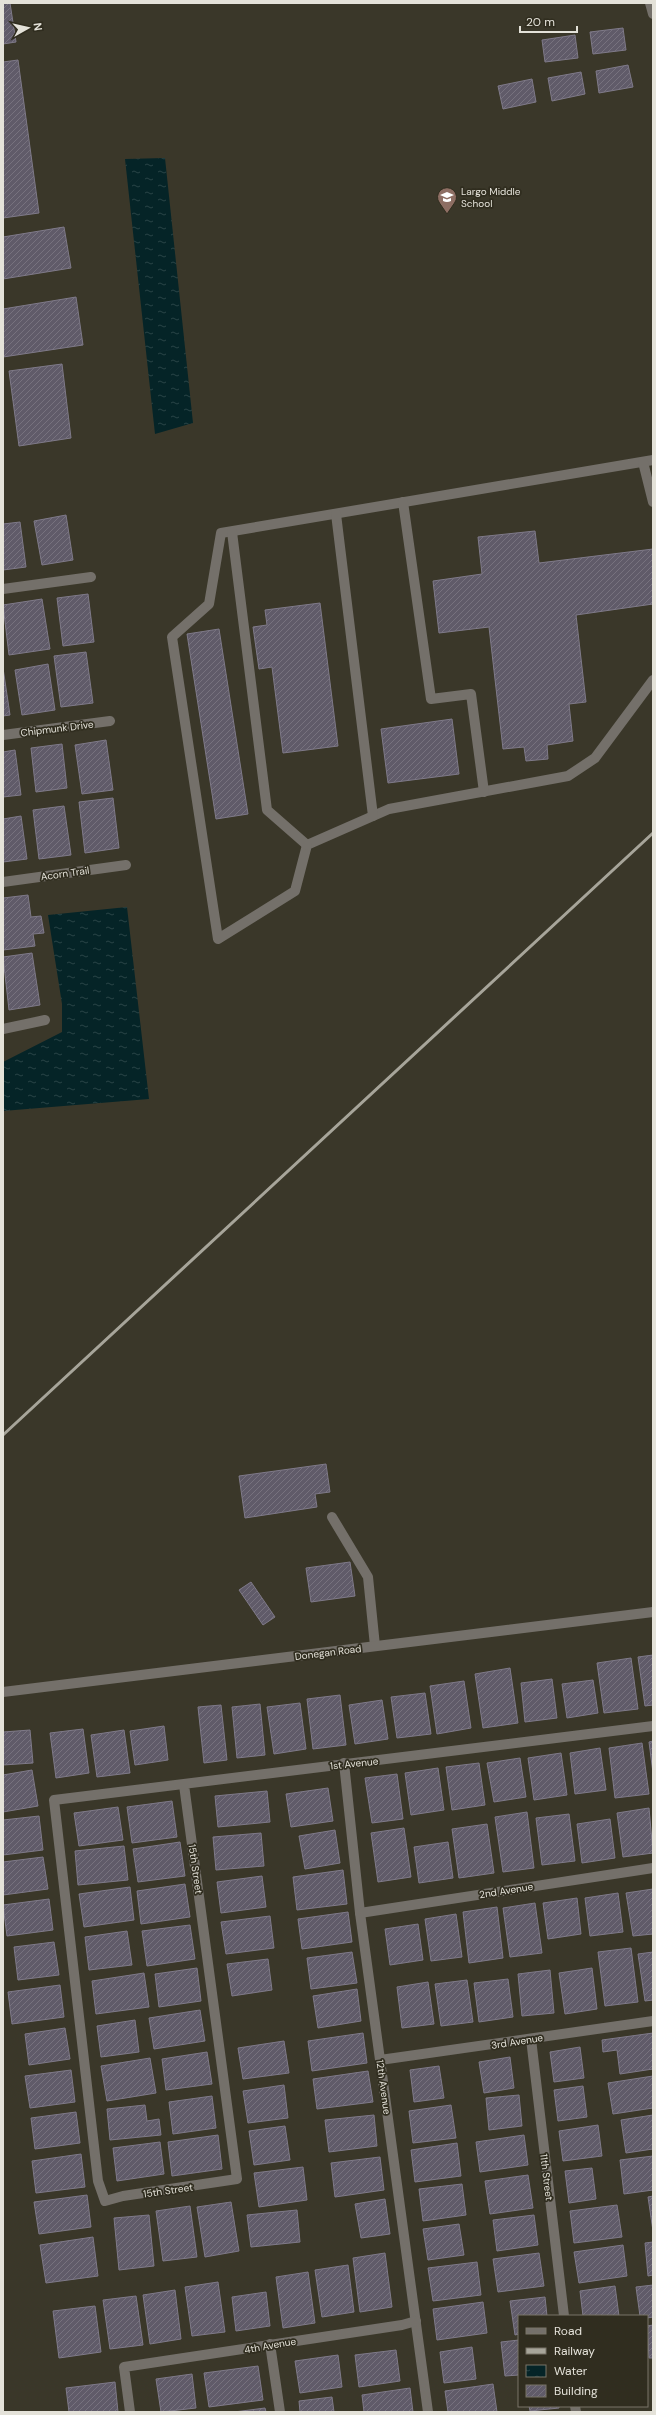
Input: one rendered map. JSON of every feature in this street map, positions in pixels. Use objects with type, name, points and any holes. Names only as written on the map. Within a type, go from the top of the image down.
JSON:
[{"type":"street","points":[[650,3],[653,14]]},
{"type":"street","points":[[307,845],[295,891],[218,939],[172,637],[209,604],[221,534],[653,460]]},
{"type":"street","points":[[642,462],[653,502]]},
{"type":"street","points":[[403,502],[431,699],[471,694],[484,792]]},
{"type":"street","points":[[336,514],[373,816]]},
{"type":"street","points":[[232,532],[267,810],[307,845]]},
{"type":"street","points":[[3,589],[91,577]]},
{"type":"street","points":[[307,845],[389,809],[568,776],[595,758],[653,680]]},
{"type":"street","name":"Chipmunk Drive","points":[[3,735],[110,721]]},
{"type":"street","name":"Acorn Trail","points":[[3,882],[126,865]]},
{"type":"street","points":[[3,1029],[45,1020]]},
{"type":"street","points":[[332,1517],[368,1577],[375,1646]]},
{"type":"street","name":"Donegan Road","points":[[3,1692],[653,1612]]},
{"type":"street","name":"1st Avenue","points":[[54,1800],[184,1785],[202,1780],[344,1762],[653,1726]]},
{"type":"street","name":"12th Avenue","points":[[344,1762],[360,1913],[428,2412]]},
{"type":"street","name":"15th Street","points":[[54,1800],[98,2181],[105,2202],[123,2196],[237,2180],[184,1785]]},
{"type":"street","name":"2nd Avenue","points":[[360,1913],[653,1868]]},
{"type":"street","name":"3rd Avenue","points":[[380,2060],[653,2021]]},
{"type":"street","name":"11th Street","points":[[531,2039],[564,2315]]},
{"type":"street","name":"4th Avenue","points":[[130,2412],[124,2368],[270,2344],[402,2326],[416,2321]]},
{"type":"street","points":[[270,2344],[280,2412]]},
{"type":"water","points":[[165,158],[193,423],[155,434],[125,159]]},
{"type":"water","points":[[127,907],[149,1099],[3,1111],[3,1062],[62,1032],[62,1004],[48,915]]},
{"type":"building","points":[[3,3],[10,3],[16,42],[3,44]]},
{"type":"building","points":[[623,28],[626,50],[593,54],[590,32]]},
{"type":"building","points":[[575,35],[578,58],[545,62],[542,40]]},
{"type":"building","points":[[18,60],[39,213],[3,218],[3,62]]},
{"type":"building","points":[[628,65],[633,87],[599,93],[596,71]]},
{"type":"building","points":[[581,72],[585,94],[552,101],[548,78]]},
{"type":"building","points":[[532,79],[536,102],[503,109],[498,86]]},
{"type":"building","points":[[64,227],[71,268],[3,279],[3,237]]},
{"type":"building","points":[[76,297],[83,345],[3,357],[3,309]]},
{"type":"building","points":[[62,364],[71,438],[19,446],[9,371]]},
{"type":"building","points":[[66,515],[73,560],[42,565],[34,521]]},
{"type":"building","points":[[20,522],[26,567],[3,570],[3,524]]},
{"type":"building","points":[[535,531],[539,563],[653,549],[653,604],[576,615],[586,702],[569,704],[573,741],[547,745],[548,759],[526,761],[524,747],[503,749],[489,627],[439,633],[433,581],[482,574],[478,537]]},
{"type":"building","points":[[88,594],[94,642],[63,646],[57,598]]},
{"type":"building","points":[[42,599],[50,649],[9,655],[3,605]]},
{"type":"building","points":[[320,603],[338,746],[283,753],[272,667],[259,669],[253,627],[267,625],[265,610]]},
{"type":"building","points":[[219,629],[248,814],[216,819],[187,634]]},
{"type":"building","points":[[86,652],[93,703],[61,707],[54,656]]},
{"type":"building","points":[[48,664],[55,710],[22,715],[15,670]]},
{"type":"building","points":[[3,668],[10,715],[3,716]]},
{"type":"building","points":[[452,719],[459,774],[388,783],[381,729]]},
{"type":"building","points":[[106,740],[113,790],[82,794],[75,745]]},
{"type":"building","points":[[62,744],[67,788],[36,792],[31,748]]},
{"type":"building","points":[[15,750],[21,795],[3,797],[3,752]]},
{"type":"building","points":[[113,798],[119,848],[85,853],[79,802]]},
{"type":"building","points":[[64,806],[71,855],[39,859],[33,810]]},
{"type":"building","points":[[21,816],[27,859],[3,862],[3,819]]},
{"type":"building","points":[[28,895],[31,917],[41,916],[44,933],[33,934],[35,946],[3,950],[3,898]]},
{"type":"building","points":[[32,953],[40,1005],[9,1010],[3,957]]},
{"type":"building","points":[[326,1464],[330,1492],[315,1494],[317,1507],[245,1518],[239,1476]]},
{"type":"building","points":[[350,1562],[355,1596],[311,1602],[306,1568]]},
{"type":"building","points":[[251,1582],[275,1617],[263,1625],[239,1590]]},
{"type":"building","points":[[653,1655],[653,1705],[645,1706],[638,1657]]},
{"type":"building","points":[[631,1658],[638,1709],[604,1713],[597,1663]]},
{"type":"building","points":[[510,1668],[518,1723],[483,1728],[475,1674]]},
{"type":"building","points":[[552,1679],[557,1718],[525,1722],[521,1683]]},
{"type":"building","points":[[593,1680],[598,1713],[567,1718],[562,1684]]},
{"type":"building","points":[[464,1681],[471,1728],[437,1734],[430,1686]]},
{"type":"building","points":[[425,1693],[431,1734],[397,1738],[391,1697]]},
{"type":"building","points":[[340,1695],[346,1745],[313,1749],[307,1699]]},
{"type":"building","points":[[382,1700],[388,1739],[355,1744],[349,1705]]},
{"type":"building","points":[[300,1703],[306,1749],[274,1754],[267,1707]]},
{"type":"building","points":[[260,1704],[265,1755],[237,1758],[232,1707]]},
{"type":"building","points":[[221,1705],[227,1760],[204,1763],[198,1707]]},
{"type":"building","points":[[164,1726],[168,1760],[135,1765],[130,1731]]},
{"type":"building","points":[[83,1729],[89,1773],[56,1778],[50,1733]]},
{"type":"building","points":[[30,1730],[33,1763],[3,1765],[3,1732]]},
{"type":"building","points":[[124,1730],[130,1773],[97,1777],[91,1735]]},
{"type":"building","points":[[653,1741],[653,1773],[649,1742]]},
{"type":"building","points":[[642,1743],[649,1794],[615,1798],[609,1748]]},
{"type":"building","points":[[600,1748],[606,1790],[575,1794],[570,1753]]},
{"type":"building","points":[[561,1753],[567,1795],[534,1800],[528,1758]]},
{"type":"building","points":[[520,1758],[526,1797],[494,1802],[487,1763]]},
{"type":"building","points":[[479,1763],[485,1805],[452,1810],[446,1767]]},
{"type":"building","points":[[438,1768],[444,1810],[411,1815],[405,1773]]},
{"type":"building","points":[[32,1770],[38,1806],[3,1812],[3,1775]]},
{"type":"building","points":[[397,1774],[403,1819],[372,1823],[365,1778]]},
{"type":"building","points":[[328,1788],[333,1821],[291,1827],[286,1794]]},
{"type":"building","points":[[267,1791],[270,1822],[218,1827],[215,1796]]},
{"type":"building","points":[[172,1801],[177,1837],[132,1843],[127,1807]]},
{"type":"building","points":[[118,1807],[123,1840],[79,1846],[74,1813]]},
{"type":"building","points":[[649,1808],[653,1853],[623,1857],[617,1813]]},
{"type":"building","points":[[527,1812],[534,1868],[503,1872],[495,1817]]},
{"type":"building","points":[[569,1814],[575,1861],[542,1865],[536,1818]]},
{"type":"building","points":[[39,1816],[43,1850],[3,1855],[3,1820]]},
{"type":"building","points":[[610,1819],[615,1858],[582,1863],[577,1824]]},
{"type":"building","points":[[487,1824],[494,1873],[459,1878],[452,1829]]},
{"type":"building","points":[[404,1828],[411,1877],[378,1882],[371,1833]]},
{"type":"building","points":[[335,1830],[340,1863],[305,1869],[299,1836]]},
{"type":"building","points":[[261,1833],[264,1866],[216,1870],[213,1837]]},
{"type":"building","points":[[180,1842],[185,1876],[138,1882],[133,1849]]},
{"type":"building","points":[[448,1842],[453,1878],[419,1883],[414,1847]]},
{"type":"building","points":[[124,1846],[128,1880],[78,1885],[75,1851]]},
{"type":"building","points":[[43,1857],[48,1889],[3,1895],[3,1862]]},
{"type":"building","points":[[343,1870],[347,1904],[297,1910],[293,1877]]},
{"type":"building","points":[[262,1876],[266,1907],[221,1913],[217,1882]]},
{"type":"building","points":[[185,1884],[190,1917],[141,1924],[137,1891]]},
{"type":"building","points":[[130,1887],[134,1920],[84,1927],[79,1894]]},
{"type":"building","points":[[653,1889],[653,1934],[633,1936],[626,1893]]},
{"type":"building","points":[[618,1893],[623,1932],[590,1936],[585,1898]]},
{"type":"building","points":[[577,1898],[581,1934],[548,1939],[543,1903]]},
{"type":"building","points":[[49,1899],[53,1930],[7,1936],[3,1905]]},
{"type":"building","points":[[535,1903],[542,1953],[510,1957],[503,1908]]},
{"type":"building","points":[[497,1907],[503,1958],[469,1963],[463,1912]]},
{"type":"building","points":[[348,1912],[352,1942],[302,1949],[298,1919]]},
{"type":"building","points":[[456,1914],[462,1957],[431,1961],[425,1919]]},
{"type":"building","points":[[270,1916],[274,1948],[226,1954],[221,1922]]},
{"type":"building","points":[[418,1924],[423,1960],[390,1965],[385,1929]]},
{"type":"building","points":[[190,1925],[195,1959],[147,1966],[142,1931]]},
{"type":"building","points":[[127,1931],[132,1965],[89,1970],[85,1937]]},
{"type":"building","points":[[54,1942],[59,1975],[18,1980],[14,1947]]},
{"type":"building","points":[[631,1948],[638,2002],[605,2006],[598,1952]]},
{"type":"building","points":[[352,1952],[357,1983],[311,1989],[307,1958]]},
{"type":"building","points":[[653,1952],[653,2000],[645,2001],[638,1954]]},
{"type":"building","points":[[268,1959],[272,1990],[232,1996],[227,1964]]},
{"type":"building","points":[[197,1968],[201,2001],[159,2007],[155,1974]]},
{"type":"building","points":[[592,1968],[597,2009],[565,2014],[559,1973]]},
{"type":"building","points":[[550,1970],[554,2013],[522,2016],[518,1974]]},
{"type":"building","points":[[144,1973],[149,2007],[96,2014],[92,1981]]},
{"type":"building","points":[[508,1979],[513,2017],[479,2022],[474,1983]]},
{"type":"building","points":[[467,1980],[473,2022],[441,2026],[435,1984]]},
{"type":"building","points":[[428,1982],[434,2024],[402,2028],[397,1987]]},
{"type":"building","points":[[60,1985],[64,2017],[12,2024],[8,1992]]},
{"type":"building","points":[[357,1989],[361,2021],[318,2028],[313,1996]]},
{"type":"building","points":[[200,2010],[205,2041],[154,2049],[149,2018]]},
{"type":"building","points":[[135,2020],[139,2052],[101,2057],[97,2026]]},
{"type":"building","points":[[65,2028],[70,2059],[29,2065],[25,2034]]},
{"type":"building","points":[[363,2033],[367,2063],[312,2071],[308,2041]]},
{"type":"building","points":[[653,2033],[653,2069],[620,2074],[617,2050],[603,2052],[602,2040]]},
{"type":"building","points":[[284,2041],[289,2073],[243,2079],[238,2048]]},
{"type":"building","points":[[580,2047],[584,2078],[554,2082],[550,2052]]},
{"type":"building","points":[[207,2052],[212,2084],[166,2090],[162,2059]]},
{"type":"building","points":[[510,2057],[514,2088],[484,2093],[479,2062]]},
{"type":"building","points":[[150,2058],[156,2093],[107,2101],[101,2066]]},
{"type":"building","points":[[439,2066],[444,2098],[414,2102],[410,2070]]},
{"type":"building","points":[[71,2070],[75,2102],[30,2108],[25,2076]]},
{"type":"building","points":[[368,2071],[373,2102],[317,2109],[313,2079]]},
{"type":"building","points":[[653,2076],[653,2108],[613,2114],[608,2083]]},
{"type":"building","points":[[284,2085],[288,2118],[248,2123],[243,2091]]},
{"type":"building","points":[[583,2086],[587,2117],[558,2121],[554,2090]]},
{"type":"building","points":[[519,2095],[522,2126],[489,2130],[486,2098]]},
{"type":"building","points":[[212,2096],[216,2128],[173,2134],[169,2102]]},
{"type":"building","points":[[145,2105],[147,2121],[159,2119],[161,2135],[110,2140],[107,2109]]},
{"type":"building","points":[[451,2105],[456,2138],[413,2143],[409,2111]]},
{"type":"building","points":[[76,2112],[80,2143],[35,2149],[31,2118]]},
{"type":"building","points":[[374,2115],[377,2146],[329,2152],[325,2120]]},
{"type":"building","points":[[653,2115],[653,2149],[626,2153],[621,2120]]},
{"type":"building","points":[[598,2125],[602,2156],[563,2161],[559,2131]]},
{"type":"building","points":[[285,2126],[290,2160],[254,2165],[249,2131]]},
{"type":"building","points":[[218,2135],[222,2169],[172,2176],[168,2142]]},
{"type":"building","points":[[524,2135],[528,2165],[480,2172],[476,2142]]},
{"type":"building","points":[[160,2142],[164,2174],[117,2181],[113,2148]]},
{"type":"building","points":[[457,2143],[461,2176],[415,2182],[411,2150]]},
{"type":"building","points":[[81,2154],[85,2187],[36,2193],[32,2161]]},
{"type":"building","points":[[653,2156],[653,2190],[624,2194],[620,2160]]},
{"type":"building","points":[[380,2157],[384,2190],[335,2197],[331,2163]]},
{"type":"building","points":[[303,2167],[307,2200],[259,2207],[254,2173]]},
{"type":"building","points":[[592,2168],[596,2199],[569,2203],[565,2171]]},
{"type":"building","points":[[528,2175],[533,2208],[490,2214],[485,2181]]},
{"type":"building","points":[[462,2184],[466,2215],[423,2221],[419,2189]]},
{"type":"building","points":[[87,2195],[91,2227],[39,2234],[34,2202]]},
{"type":"building","points":[[653,2196],[653,2231],[648,2197]]},
{"type":"building","points":[[385,2199],[390,2234],[361,2238],[355,2204]]},
{"type":"building","points":[[231,2202],[239,2251],[205,2257],[197,2207]]},
{"type":"building","points":[[617,2205],[622,2237],[574,2243],[570,2211]]},
{"type":"building","points":[[190,2206],[197,2257],[163,2261],[156,2211]]},
{"type":"building","points":[[297,2210],[300,2242],[251,2247],[247,2215]]},
{"type":"building","points":[[149,2215],[154,2266],[119,2270],[114,2218]]},
{"type":"building","points":[[534,2215],[538,2245],[497,2251],[493,2220]]},
{"type":"building","points":[[459,2224],[464,2255],[428,2260],[423,2229]]},
{"type":"building","points":[[93,2237],[98,2276],[46,2283],[40,2245]]},
{"type":"building","points":[[653,2242],[653,2275],[648,2276],[645,2243]]},
{"type":"building","points":[[623,2245],[627,2276],[579,2283],[574,2252]]},
{"type":"building","points":[[385,2253],[392,2307],[360,2312],[353,2258]]},
{"type":"building","points":[[539,2253],[544,2286],[498,2292],[493,2259]]},
{"type":"building","points":[[477,2262],[481,2295],[433,2301],[428,2268]]},
{"type":"building","points":[[348,2265],[354,2312],[322,2317],[315,2270]]},
{"type":"building","points":[[308,2272],[315,2323],[283,2328],[276,2277]]},
{"type":"building","points":[[218,2282],[225,2332],[192,2336],[185,2287]]},
{"type":"building","points":[[653,2285],[653,2317],[648,2318],[648,2315],[640,2315],[636,2287]]},
{"type":"building","points":[[615,2286],[619,2315],[583,2315],[580,2291]]},
{"type":"building","points":[[175,2290],[181,2339],[150,2344],[143,2295]]},
{"type":"building","points":[[266,2292],[270,2326],[236,2331],[232,2297]]},
{"type":"building","points":[[136,2296],[143,2345],[110,2349],[103,2300]]},
{"type":"building","points":[[545,2297],[547,2315],[518,2315],[518,2334],[515,2335],[510,2301]]},
{"type":"building","points":[[483,2302],[487,2333],[437,2340],[433,2309]]},
{"type":"building","points":[[95,2306],[101,2352],[59,2358],[53,2311]]},
{"type":"building","points":[[653,2325],[653,2358],[649,2358],[648,2326]]},
{"type":"building","points":[[518,2340],[518,2375],[505,2376],[501,2342]]},
{"type":"building","points":[[472,2347],[476,2379],[444,2383],[440,2352]]},
{"type":"building","points":[[396,2350],[400,2381],[359,2387],[355,2355]]},
{"type":"building","points":[[338,2355],[342,2387],[300,2393],[295,2361]]},
{"type":"building","points":[[258,2366],[263,2400],[209,2407],[204,2373]]},
{"type":"building","points":[[192,2374],[196,2408],[161,2412],[156,2379]]},
{"type":"building","points":[[115,2382],[118,2412],[69,2412],[66,2388]]},
{"type":"building","points":[[493,2384],[497,2412],[448,2412],[445,2391]]},
{"type":"building","points":[[410,2388],[413,2412],[364,2412],[362,2395]]},
{"type":"building","points":[[332,2397],[334,2412],[300,2412],[299,2401]]},
{"type":"building","points":[[529,2407],[559,2407],[559,2408],[530,2411]]},
{"type":"building","points":[[265,2408],[266,2412],[234,2412]]},
{"type":"railway","points":[[3,1435],[653,833]]},
{"type":"place","name":"Largo Middle School","points":[[447,214]]}]
